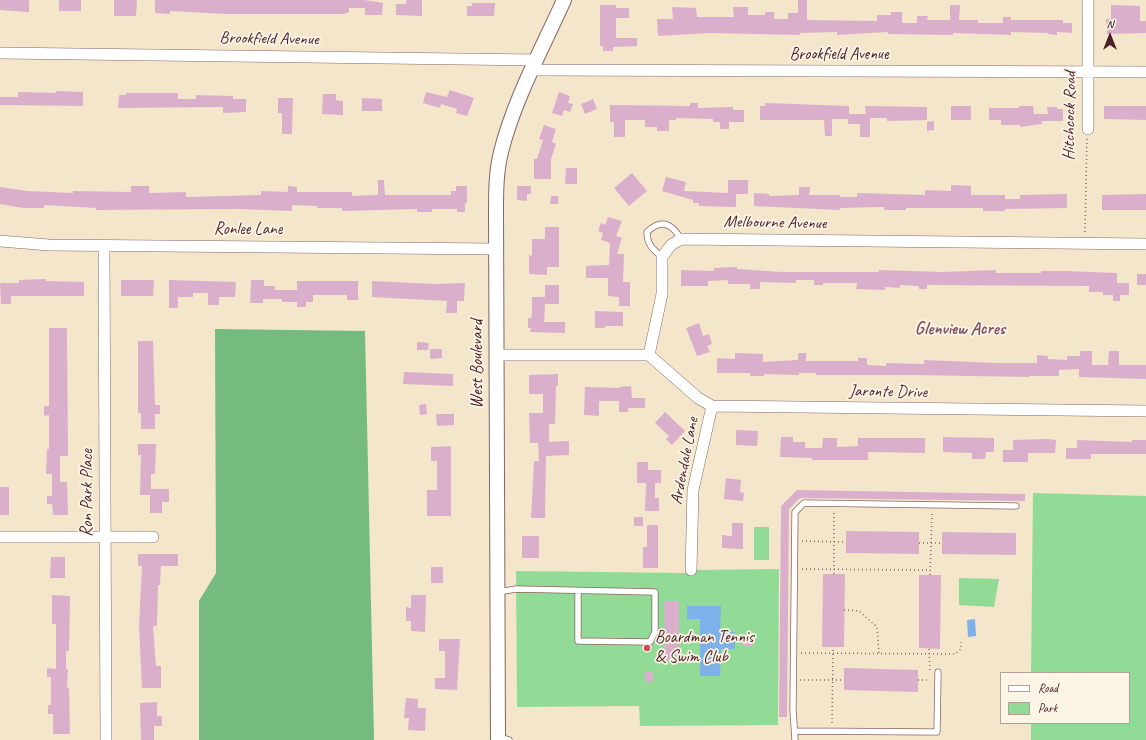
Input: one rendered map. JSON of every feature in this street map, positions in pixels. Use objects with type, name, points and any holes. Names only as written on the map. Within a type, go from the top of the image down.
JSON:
[{"type":"street","name":"West Boulevard","points":[[502,739],[498,592],[496,193],[501,153],[516,108],[564,0]]},
{"type":"street","name":"Hitchcock Road","points":[[1088,1],[1088,129]]},
{"type":"street","name":"Brookfield Avenue","points":[[0,53],[535,65],[1146,72]]},
{"type":"street","name":"Melbourne Avenue","points":[[681,239],[1146,244]]},
{"type":"street","points":[[649,355],[662,294],[662,257],[671,245],[681,239]]},
{"type":"street","name":"Ronlee Lane","points":[[0,241],[49,245],[104,246],[496,249]]},
{"type":"street","name":"Ron Park Place","points":[[104,246],[106,740]]},
{"type":"street","points":[[496,355],[649,355],[698,398],[712,406]]},
{"type":"street","name":"Jaronte Drive","points":[[712,406],[1146,411]]},
{"type":"street","name":"Ardendale Lane","points":[[691,570],[693,490],[712,406]]},
{"type":"street","points":[[0,536],[153,537]]},
{"type":"lane","points":[[662,257],[652,249],[647,242],[647,232],[654,226],[665,224],[675,229],[681,239]]},
{"type":"lane","points":[[796,740],[793,709],[795,512],[804,503],[1016,506]]},
{"type":"lane","points":[[498,592],[516,589],[655,592],[655,632],[650,642],[578,641],[578,591]]},
{"type":"lane","points":[[796,731],[937,732],[938,672]]},
{"type":"path","name":"Hitchcock Road","points":[[1085,232],[1088,129]]},
{"type":"path","points":[[834,504],[834,574]]},
{"type":"path","points":[[930,575],[932,505]]},
{"type":"path","points":[[795,541],[846,542]]},
{"type":"path","points":[[919,543],[942,543]]},
{"type":"path","points":[[794,569],[930,570]]},
{"type":"path","points":[[844,610],[859,611],[878,627],[879,653]]},
{"type":"path","points":[[794,653],[955,654],[961,649],[961,642]]},
{"type":"path","points":[[832,647],[832,731]]},
{"type":"path","points":[[930,649],[930,671],[938,672]]},
{"type":"path","points":[[793,680],[844,680]]},
{"type":"path","points":[[918,680],[938,681]]},
{"type":"green space","points":[[215,329],[365,331],[374,740],[199,740],[199,601],[216,573]]},
{"type":"green space","points":[[1033,493],[1146,496],[1146,740],[1031,740],[1031,724],[1130,724],[1130,672],[1031,672]]},
{"type":"green space","points":[[754,527],[769,527],[769,560],[754,560]]},
{"type":"green space","name":"Boardman Tennis & Swim Club","points":[[779,569],[778,725],[640,726],[639,706],[517,707],[516,571],[685,573],[691,570]]},
{"type":"green space","points":[[959,578],[999,579],[994,607],[959,605]]},
{"type":"water","points":[[687,606],[721,606],[720,632],[735,632],[735,649],[721,649],[720,676],[700,676],[700,619],[687,619]]},
{"type":"water","points":[[975,619],[976,636],[968,637],[967,620]]},
{"type":"building","points":[[0,0],[29,0],[29,12],[0,10]]},
{"type":"building","points":[[59,0],[81,0],[81,11],[59,11]]},
{"type":"building","points":[[114,0],[137,0],[136,16],[114,16]]},
{"type":"building","points":[[155,0],[364,0],[383,3],[382,15],[365,15],[365,8],[349,8],[349,12],[344,14],[225,14],[170,11],[170,14],[155,13]]},
{"type":"building","points":[[406,0],[422,0],[422,16],[396,15],[396,4],[406,4]]},
{"type":"building","points":[[798,0],[807,0],[807,20],[877,21],[877,15],[891,15],[891,12],[902,12],[902,23],[917,23],[917,16],[928,16],[927,20],[950,20],[950,5],[960,5],[959,20],[978,20],[978,23],[1003,23],[1003,17],[1011,17],[1011,20],[1063,20],[1063,23],[1072,23],[1072,33],[1057,32],[1057,35],[1048,33],[1011,32],[1011,35],[953,33],[953,35],[888,34],[888,32],[837,35],[837,32],[800,33],[800,35],[708,33],[658,36],[657,19],[673,19],[672,7],[696,8],[697,17],[734,17],[733,7],[748,7],[748,15],[765,15],[765,12],[774,12],[774,19],[788,19],[788,13],[798,13]]},
{"type":"building","points":[[472,3],[495,3],[494,16],[467,16],[467,6],[472,6]]},
{"type":"building","points":[[600,5],[616,5],[616,8],[629,8],[629,18],[616,18],[616,38],[637,38],[637,46],[613,47],[613,51],[603,51],[603,46],[600,46]]},
{"type":"building","points":[[1111,5],[1140,6],[1140,21],[1146,21],[1146,33],[1107,34],[1106,19],[1111,19]]},
{"type":"building","points":[[450,90],[474,98],[467,116],[456,113],[457,109],[441,104],[440,108],[423,103],[426,92],[447,97]]},
{"type":"building","points":[[56,91],[83,92],[83,106],[0,105],[0,97],[18,97],[18,92],[56,93]]},
{"type":"building","points":[[559,92],[570,96],[568,103],[573,104],[570,112],[564,110],[562,116],[552,113]]},
{"type":"building","points":[[126,93],[178,93],[178,99],[196,99],[196,95],[233,96],[233,99],[246,99],[246,112],[223,113],[223,107],[118,108],[119,95],[126,95]]},
{"type":"building","points":[[323,94],[336,94],[336,100],[343,101],[343,115],[322,114]]},
{"type":"building","points":[[278,98],[293,98],[292,134],[282,134],[282,113],[278,113]]},
{"type":"building","points":[[362,98],[382,99],[382,111],[362,111]]},
{"type":"building","points":[[593,99],[597,109],[585,114],[581,104]]},
{"type":"building","points":[[690,103],[698,103],[698,108],[733,107],[733,110],[744,110],[744,122],[729,122],[729,129],[720,129],[720,122],[713,122],[713,119],[676,118],[676,120],[669,120],[669,131],[657,131],[657,127],[645,127],[645,120],[625,120],[625,137],[614,137],[614,122],[610,122],[610,105],[690,106]]},
{"type":"building","points":[[765,103],[849,106],[849,114],[866,114],[865,106],[927,107],[927,120],[887,121],[887,118],[870,118],[870,137],[860,137],[860,124],[848,124],[848,119],[832,119],[832,136],[825,136],[824,120],[760,120],[760,106],[765,106]]},
{"type":"building","points":[[951,106],[971,106],[971,120],[951,120]]},
{"type":"building","points":[[1019,106],[1033,106],[1034,114],[1048,114],[1047,107],[1057,107],[1057,109],[1063,109],[1063,121],[1042,121],[1042,124],[1020,127],[1020,125],[1001,125],[1001,120],[989,120],[989,108],[1019,108]]},
{"type":"building","points":[[1104,106],[1146,106],[1146,120],[1104,119]]},
{"type":"building","points":[[934,121],[934,130],[927,131],[927,122]]},
{"type":"building","points":[[544,125],[556,129],[552,142],[556,144],[551,159],[551,179],[534,179],[534,159],[537,159],[543,140],[539,139]]},
{"type":"building","points":[[566,168],[577,168],[577,184],[565,184]]},
{"type":"building","points":[[632,173],[647,191],[629,206],[614,188]]},
{"type":"building","points":[[666,177],[686,182],[684,191],[728,193],[728,180],[748,180],[748,194],[736,194],[736,207],[699,206],[699,203],[693,203],[693,200],[662,191]]},
{"type":"building","points":[[378,180],[384,180],[385,195],[451,195],[451,191],[456,191],[456,186],[467,186],[467,203],[465,203],[465,212],[457,212],[457,209],[432,209],[432,212],[417,212],[417,209],[342,211],[342,208],[317,208],[317,206],[292,205],[292,211],[238,209],[96,210],[96,208],[44,205],[44,208],[23,208],[0,204],[0,187],[27,191],[73,193],[73,191],[131,192],[131,186],[149,186],[149,193],[186,192],[186,197],[261,195],[261,191],[288,192],[288,186],[297,187],[297,192],[352,192],[352,196],[378,195]]},
{"type":"building","points":[[951,185],[971,186],[971,195],[1005,195],[1005,199],[1020,199],[1020,195],[1067,194],[1067,208],[1005,209],[1005,211],[983,211],[983,208],[906,208],[906,210],[884,210],[884,207],[840,208],[840,210],[754,206],[754,193],[769,194],[769,196],[799,195],[799,187],[810,187],[809,195],[840,195],[840,197],[857,197],[857,193],[925,195],[925,190],[951,191]]},
{"type":"building","points":[[517,186],[531,186],[531,194],[527,194],[527,201],[517,200]]},
{"type":"building","points":[[1146,194],[1146,210],[1102,210],[1102,195]]},
{"type":"building","points":[[551,196],[558,196],[558,204],[550,204]]},
{"type":"building","points":[[608,217],[622,221],[616,236],[622,238],[617,254],[624,254],[623,282],[630,282],[630,306],[619,306],[619,297],[608,296],[608,278],[586,278],[586,266],[609,265],[610,243],[601,240],[603,233],[598,231],[601,223],[605,225]]},
{"type":"building","points":[[545,227],[559,227],[559,267],[547,267],[547,275],[529,274],[529,255],[532,256],[532,239],[545,239]]},
{"type":"building","points":[[737,267],[737,269],[782,272],[879,272],[879,270],[943,272],[996,270],[996,273],[1041,273],[1041,271],[1065,271],[1117,273],[1117,283],[1129,283],[1129,295],[1120,295],[1120,301],[1113,301],[1113,295],[1103,295],[1103,292],[1089,292],[1089,286],[927,285],[927,289],[919,289],[919,286],[900,285],[900,288],[885,287],[885,290],[856,289],[857,283],[823,283],[823,285],[814,285],[814,280],[796,280],[796,283],[760,282],[760,289],[750,289],[750,284],[728,284],[728,280],[708,281],[708,286],[681,286],[681,270],[714,271],[714,268]]},
{"type":"building","points":[[1137,274],[1146,274],[1146,285],[1137,285]]},
{"type":"building","points":[[46,279],[46,281],[84,282],[84,296],[11,296],[11,304],[1,304],[0,283],[19,283],[19,280]]},
{"type":"building","points":[[121,280],[154,280],[153,296],[121,296]]},
{"type":"building","points":[[169,280],[236,282],[235,297],[219,297],[219,305],[208,305],[208,293],[193,293],[193,297],[178,297],[178,308],[169,308]]},
{"type":"building","points":[[251,280],[264,280],[264,286],[275,286],[275,290],[297,290],[297,281],[358,281],[358,300],[347,300],[347,295],[313,295],[313,302],[306,302],[306,307],[297,307],[297,302],[282,302],[282,299],[263,299],[263,303],[250,303]]},
{"type":"building","points":[[372,281],[434,284],[465,283],[464,301],[457,301],[457,313],[446,313],[447,301],[372,297]]},
{"type":"building","points":[[545,285],[559,285],[559,304],[545,304],[544,322],[565,322],[565,333],[530,332],[531,328],[528,328],[528,318],[531,318],[532,314],[532,297],[545,297]]},
{"type":"building","points":[[595,311],[623,312],[623,326],[605,326],[605,328],[595,328]]},
{"type":"building","points":[[699,323],[703,336],[709,334],[712,344],[707,346],[710,352],[697,356],[686,328]]},
{"type":"building","points":[[49,328],[67,328],[68,456],[60,456],[60,482],[67,482],[68,515],[53,515],[52,504],[47,504],[47,496],[52,496],[52,474],[46,474],[47,449],[49,449],[49,415],[44,416],[44,406],[49,406]]},
{"type":"building","points":[[138,341],[153,341],[155,405],[160,405],[160,414],[155,414],[155,429],[141,429],[141,413],[138,413]]},
{"type":"building","points":[[417,342],[429,343],[428,350],[417,350]]},
{"type":"building","points":[[430,349],[442,349],[442,358],[430,359]]},
{"type":"building","points":[[1080,351],[1092,351],[1092,365],[1108,365],[1109,351],[1119,351],[1119,365],[1146,365],[1146,379],[1079,377],[1079,369],[1059,370],[1059,376],[1029,377],[816,375],[816,373],[799,373],[799,375],[764,374],[764,376],[750,376],[750,373],[717,373],[717,358],[735,359],[735,353],[763,354],[763,362],[798,360],[798,353],[806,353],[806,361],[858,361],[858,358],[867,358],[867,365],[886,366],[886,363],[924,364],[924,360],[1037,363],[1037,355],[1048,356],[1048,359],[1067,360],[1067,356],[1080,356]]},
{"type":"building","points":[[404,372],[453,374],[453,386],[403,384]]},
{"type":"building","points":[[558,374],[558,386],[556,386],[555,424],[549,424],[549,442],[569,441],[569,455],[546,456],[545,518],[531,518],[534,461],[539,461],[538,443],[530,443],[529,413],[543,413],[543,394],[529,394],[529,375]]},
{"type":"building","points":[[631,386],[632,398],[645,398],[645,408],[628,408],[628,412],[619,412],[619,401],[599,401],[599,416],[584,415],[585,387],[619,388]]},
{"type":"building","points":[[426,404],[427,414],[420,415],[419,405]]},
{"type":"building","points":[[665,412],[685,431],[672,445],[666,439],[669,436],[655,423]]},
{"type":"building","points":[[436,414],[454,414],[454,425],[437,426]]},
{"type":"building","points":[[736,430],[758,431],[757,446],[736,445]]},
{"type":"building","points":[[781,437],[793,437],[793,442],[805,442],[805,448],[822,448],[823,438],[837,438],[837,447],[858,446],[858,438],[925,438],[925,453],[868,452],[868,460],[812,460],[812,458],[780,457]]},
{"type":"building","points":[[943,437],[994,438],[994,452],[986,452],[985,459],[972,459],[972,453],[943,452]]},
{"type":"building","points":[[1013,440],[1056,440],[1055,453],[1028,453],[1028,462],[1003,462],[1003,450],[1013,450]]},
{"type":"building","points":[[1077,440],[1132,442],[1132,440],[1146,440],[1146,454],[1091,454],[1091,459],[1066,459],[1066,448],[1077,448]]},
{"type":"building","points":[[138,444],[156,444],[155,474],[151,474],[151,489],[169,489],[169,502],[162,502],[162,513],[150,513],[150,495],[140,495],[141,455],[138,455]]},
{"type":"building","points":[[451,446],[451,516],[427,516],[427,490],[437,490],[437,461],[431,461],[431,447]]},
{"type":"building","points":[[637,462],[648,462],[648,470],[661,470],[661,483],[655,483],[655,498],[659,498],[659,511],[645,511],[646,483],[637,483]]},
{"type":"building","points":[[726,478],[741,480],[740,492],[744,493],[743,501],[724,499]]},
{"type":"building","points":[[0,487],[9,487],[9,515],[0,515]]},
{"type":"building","points":[[797,490],[1025,494],[1025,501],[800,498],[789,509],[787,717],[779,717],[781,506]]},
{"type":"building","points":[[634,517],[643,517],[643,526],[634,526]]},
{"type":"building","points":[[732,523],[743,523],[743,549],[722,548],[722,535],[732,536]]},
{"type":"building","points":[[647,525],[658,525],[658,568],[643,568],[643,547],[647,547]]},
{"type":"building","points":[[846,531],[919,532],[919,554],[846,553]]},
{"type":"building","points":[[942,532],[1016,533],[1016,555],[942,554]]},
{"type":"building","points":[[522,536],[539,536],[539,558],[522,558]]},
{"type":"building","points":[[138,554],[178,554],[178,566],[161,566],[160,585],[158,585],[157,626],[153,626],[156,666],[161,666],[161,688],[142,688],[139,626],[142,566],[138,566]]},
{"type":"building","points":[[51,557],[65,557],[65,578],[50,578]]},
{"type":"building","points":[[431,567],[443,567],[443,583],[431,583]]},
{"type":"building","points":[[823,574],[845,574],[844,647],[822,647]]},
{"type":"building","points":[[919,575],[941,575],[940,649],[919,648]]},
{"type":"building","points":[[52,595],[70,596],[69,651],[66,651],[66,669],[68,669],[67,688],[69,688],[70,734],[53,734],[53,714],[48,714],[48,705],[51,705],[51,677],[47,677],[47,668],[56,669],[56,624],[52,624]]},
{"type":"building","points":[[411,595],[426,595],[425,632],[411,631],[411,621],[406,621],[406,607],[411,608]]},
{"type":"building","points":[[664,601],[679,601],[679,656],[675,656],[676,660],[665,660]]},
{"type":"building","points":[[742,636],[753,636],[753,646],[742,646]]},
{"type":"building","points":[[439,639],[460,639],[457,690],[435,689],[435,678],[445,678],[445,651],[439,651]]},
{"type":"building","points":[[844,668],[918,670],[918,692],[844,690]]},
{"type":"building","points":[[645,672],[653,672],[653,682],[645,682]]},
{"type":"building","points":[[406,698],[418,699],[418,708],[426,708],[425,731],[408,730],[409,718],[404,718]]},
{"type":"building","points":[[157,702],[157,716],[162,716],[162,726],[154,726],[154,740],[141,740],[140,703]]},
{"type":"place","name":"Boardman Tennis & Swim Club","points":[[647,648]]},
{"type":"district","name":"Glenview Acres","points":[[960,329]]}]
